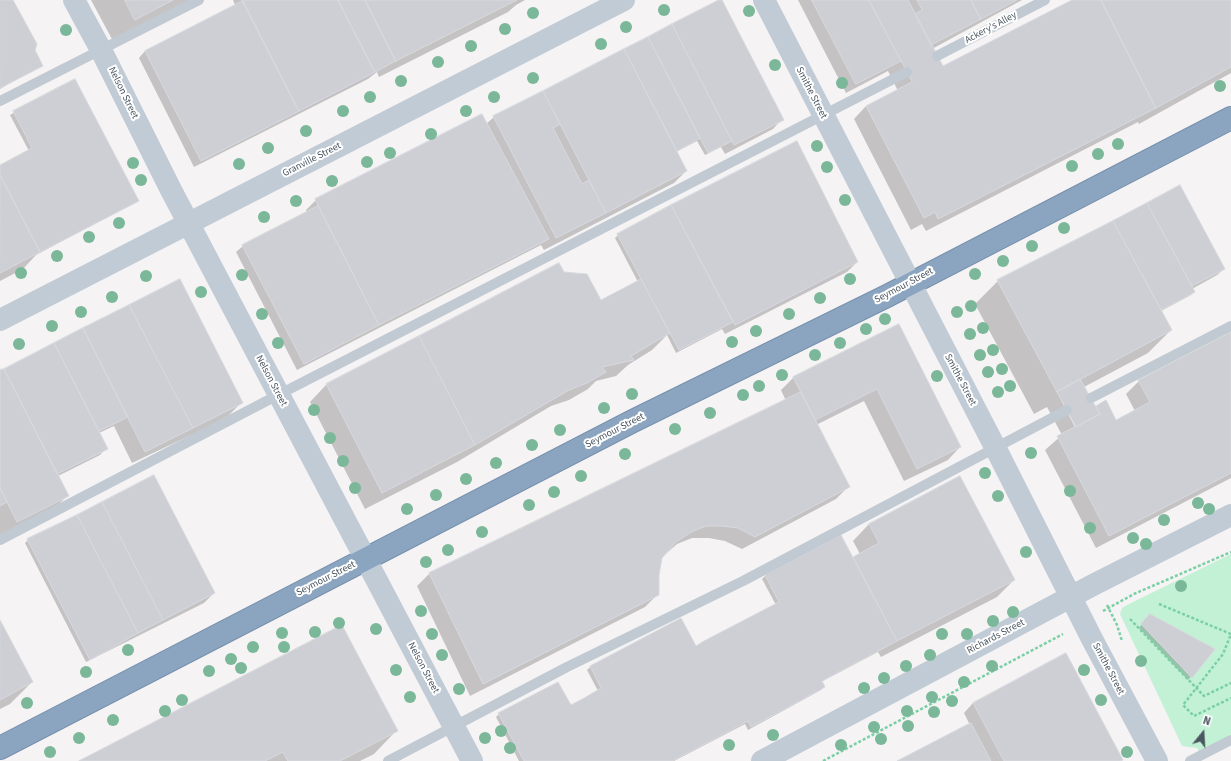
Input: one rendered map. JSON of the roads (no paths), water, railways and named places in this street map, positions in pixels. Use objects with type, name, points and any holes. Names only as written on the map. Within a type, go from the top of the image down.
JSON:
[{"type":"highway","name":"Seymour Street","points":[[0,748],[633,421],[910,284],[1231,118]]},
{"type":"main road","name":"Nelson Street","points":[[74,0],[101,50],[188,223],[472,761]]},
{"type":"main road","name":"Granville Street","points":[[0,320],[624,0]]},
{"type":"main road","name":"Smithe Street","points":[[764,0],[1157,761]]},
{"type":"main road","name":"Richards Street","points":[[762,761],[1071,597],[1231,515]]},
{"type":"lane","points":[[0,101],[198,0]]},
{"type":"lane","name":"Ackery's Alley","points":[[937,56],[1045,0]]},
{"type":"lane","points":[[0,540],[278,395],[907,72]]},
{"type":"lane","points":[[1091,398],[1231,326]]},
{"type":"lane","points":[[388,761],[567,667],[743,581],[1067,410]]},
{"type":"lane","points":[[1190,761],[1231,740]]}]
